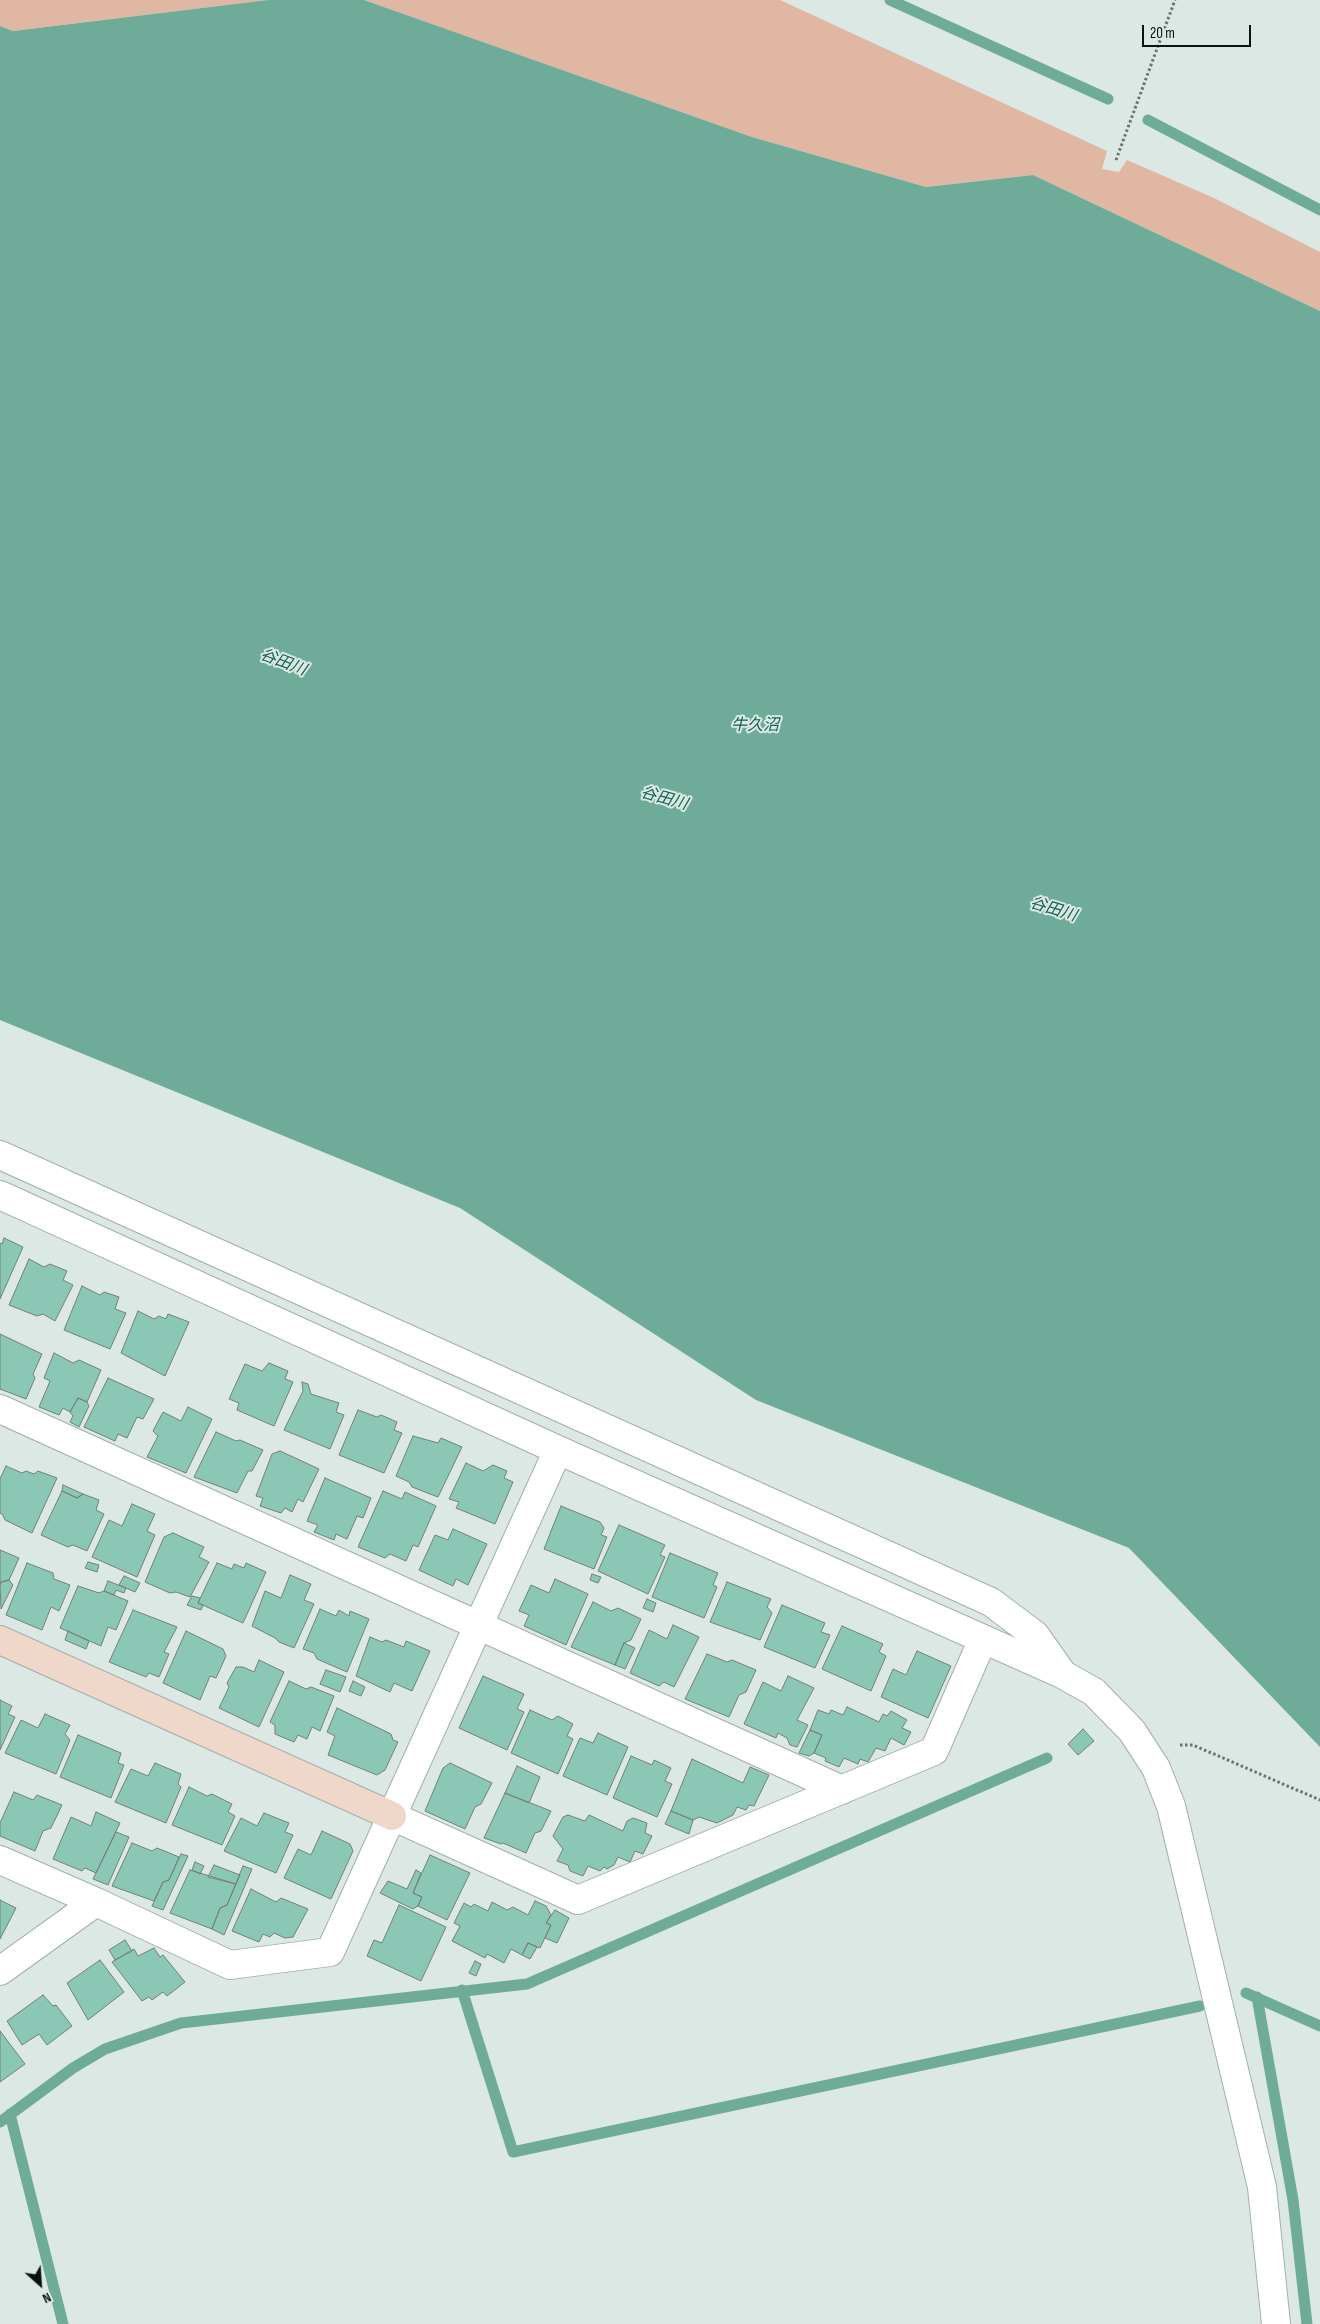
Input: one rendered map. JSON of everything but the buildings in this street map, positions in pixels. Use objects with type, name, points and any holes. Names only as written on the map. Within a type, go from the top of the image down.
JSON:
[{"type":"street","points":[[0,1155],[991,1602],[1035,1635],[1062,1674]]},
{"type":"street","points":[[0,1196],[558,1450],[1062,1674],[1094,1692],[1128,1726],[1144,1748],[1165,1787],[1178,1828],[1216,1998],[1262,2187],[1276,2324]]},
{"type":"street","points":[[0,1409],[842,1790]]},
{"type":"street","points":[[0,1860],[96,1902],[230,1965],[330,1952],[558,1450]]},
{"type":"street","points":[[0,1640],[578,1900],[934,1751],[983,1639]]},
{"type":"street","points":[[0,1971],[96,1902]]},
{"type":"path","points":[[1116,160],[1175,0]]},
{"type":"path","points":[[1144,1748],[1163,1744],[1193,1745],[1320,1800]]},
{"type":"shaded area","points":[[0,0],[268,0],[13,31],[0,26]]},
{"type":"shaded area","points":[[364,0],[780,0],[1107,151],[1102,169],[1119,172],[1127,160],[1214,198],[1320,252],[1320,311],[1033,175],[926,187],[752,137]]},
{"type":"water","name":"牛久沼","points":[[268,0],[364,0],[752,137],[926,187],[1033,175],[1320,311],[1320,1747],[1129,1548],[756,1400],[460,1208],[0,1020],[0,26],[13,31]]},
{"type":"waterway","points":[[890,0],[1108,99]]},
{"type":"waterway","points":[[1148,120],[1320,210]]},
{"type":"waterway","points":[[0,2122],[73,2068],[105,2049],[181,2023],[527,1984],[1047,1758]]},
{"type":"waterway","points":[[462,1990],[513,2152],[1200,2006]]},
{"type":"waterway","points":[[1246,1993],[1320,2026]]},
{"type":"waterway","points":[[1257,1997],[1293,2200],[1307,2324]]},
{"type":"waterway","points":[[10,2114],[63,2324]]},
{"type":"water label","name":"谷田川","points":[[283,663]]},
{"type":"water label","name":"谷田川","points":[[664,799]]},
{"type":"water label","name":"谷田川","points":[[1053,910]]}]
